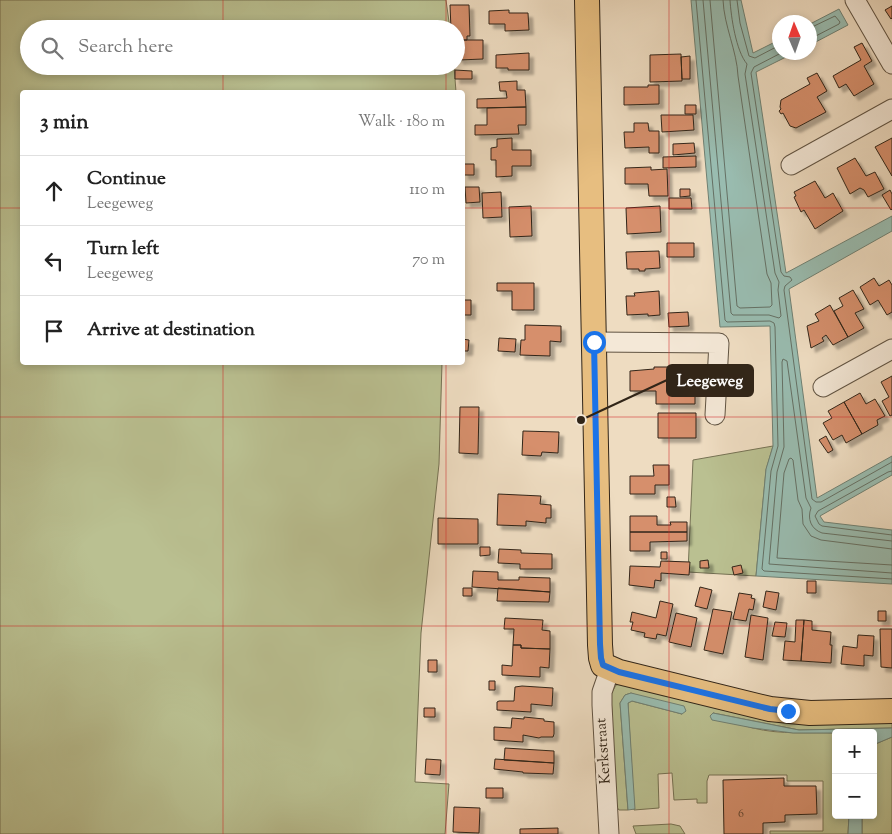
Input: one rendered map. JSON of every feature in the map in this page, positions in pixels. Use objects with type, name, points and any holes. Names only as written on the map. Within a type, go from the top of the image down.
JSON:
[{"type":"main road","points":[[588,0],[600,644],[603,665],[610,669],[770,709],[810,713],[892,711]]},
{"type":"street","points":[[855,0],[892,64]]},
{"type":"street","points":[[791,165],[892,109]]},
{"type":"street","points":[[594,342],[719,343],[715,415]]},
{"type":"street","points":[[823,387],[892,349]]},
{"type":"street","name":"Kerkstraat","points":[[609,834],[602,692],[610,669]]},
{"type":"green space","points":[[0,0],[446,0],[449,20],[20,20],[20,75],[455,75],[456,90],[20,90],[20,365],[442,365],[439,464],[421,633],[415,782],[449,784],[445,834],[0,834]]},
{"type":"green space","points":[[773,446],[766,470],[756,576],[688,572],[693,460]]},
{"type":"green space","points":[[616,685],[892,719],[892,728],[799,730],[713,713],[743,725],[764,730],[832,733],[832,819],[849,819],[848,834],[770,834],[770,831],[823,831],[823,781],[787,781],[787,775],[709,775],[707,781],[707,803],[697,803],[697,799],[674,800],[672,773],[658,774],[659,808],[634,810],[628,703],[632,701],[682,714],[631,693],[625,695],[620,703],[628,810],[619,810],[616,806],[611,694]]},
{"type":"green space","points":[[892,737],[892,834],[862,834],[862,819],[877,819],[877,743]]},
{"type":"green space","points":[[671,824],[680,826],[685,834],[636,834],[633,826]]},
{"type":"water","points":[[691,0],[741,0],[753,53],[772,44],[772,60],[780,60],[756,72],[786,273],[892,216],[892,231],[789,289],[817,498],[892,456],[892,475],[820,516],[824,522],[892,530],[892,584],[756,576],[766,469],[773,446],[770,326],[720,327]]},
{"type":"water","points":[[839,9],[848,25],[817,41],[817,20]]},
{"type":"water","points":[[631,693],[684,706],[686,711],[682,714],[632,701],[628,703],[635,809],[628,810],[620,703],[625,695]]},
{"type":"water","points":[[713,713],[799,730],[832,729],[832,733],[793,733],[753,728],[712,720],[710,716]]},
{"type":"water","points":[[892,728],[892,737],[877,743],[877,729],[846,729]]},
{"type":"water","points":[[849,819],[862,819],[862,834],[848,834]]},
{"type":"building","points":[[450,5],[469,5],[470,36],[467,36],[467,40],[465,40],[465,20],[451,20]]},
{"type":"building","points":[[892,6],[892,18],[891,19],[885,10]]},
{"type":"building","points":[[509,10],[509,13],[528,13],[529,30],[505,31],[505,24],[489,24],[489,11]]},
{"type":"building","points":[[465,40],[483,40],[483,59],[465,60]]},
{"type":"building","points":[[862,43],[872,61],[864,66],[874,84],[854,96],[846,84],[839,88],[833,76],[861,60],[854,47]]},
{"type":"building","points":[[529,53],[529,70],[496,68],[496,55]]},
{"type":"building","points":[[681,54],[682,81],[650,82],[650,55]]},
{"type":"building","points":[[690,56],[690,79],[682,79],[681,57]]},
{"type":"building","points":[[465,71],[472,71],[472,79],[455,79],[455,75],[465,75]]},
{"type":"building","points":[[817,73],[827,91],[817,97],[826,112],[796,128],[790,126],[783,113],[781,114],[779,111],[781,109],[781,100],[810,84],[807,78]]},
{"type":"building","points":[[517,81],[517,90],[525,90],[526,107],[477,108],[477,99],[507,98],[506,91],[500,91],[499,82]]},
{"type":"building","points":[[648,85],[659,85],[659,104],[624,105],[624,87],[648,87]]},
{"type":"building","points":[[685,105],[696,105],[696,114],[685,114]]},
{"type":"building","points":[[526,107],[526,125],[518,125],[519,134],[475,135],[475,125],[487,125],[487,108]]},
{"type":"building","points":[[661,115],[693,115],[694,130],[662,132]]},
{"type":"building","points":[[634,123],[648,123],[649,131],[659,131],[659,153],[649,153],[649,147],[625,148],[624,132],[634,132]]},
{"type":"building","points":[[512,138],[512,150],[531,150],[531,166],[512,166],[512,176],[496,177],[496,160],[491,160],[491,148],[497,147],[497,139]]},
{"type":"building","points":[[892,138],[892,176],[875,147]]},
{"type":"building","points":[[694,143],[695,153],[673,155],[673,144]]},
{"type":"building","points":[[696,156],[696,167],[663,168],[663,157]]},
{"type":"building","points":[[855,158],[866,176],[875,172],[884,189],[868,197],[864,190],[860,188],[850,194],[837,168]]},
{"type":"building","points":[[465,164],[474,164],[474,175],[465,175]]},
{"type":"building","points":[[651,167],[651,170],[667,169],[668,196],[649,196],[648,184],[625,184],[625,168]]},
{"type":"building","points":[[815,181],[825,198],[833,193],[843,211],[815,229],[804,210],[801,212],[794,197],[796,196],[794,192]]},
{"type":"building","points":[[465,187],[479,187],[480,202],[466,203]]},
{"type":"building","points":[[680,189],[690,189],[690,196],[680,197]]},
{"type":"building","points":[[890,190],[892,194],[891,210],[882,195]]},
{"type":"building","points":[[501,192],[502,217],[483,218],[482,193]]},
{"type":"building","points":[[669,198],[691,198],[692,209],[669,209]]},
{"type":"building","points":[[531,206],[532,236],[510,237],[509,207]]},
{"type":"building","points":[[660,206],[661,232],[627,234],[626,208]]},
{"type":"building","points":[[667,243],[694,243],[694,257],[667,257]]},
{"type":"building","points":[[659,251],[660,268],[645,269],[645,271],[627,269],[626,252]]},
{"type":"building","points":[[874,278],[879,286],[889,280],[892,285],[892,312],[887,315],[878,300],[870,305],[860,287]]},
{"type":"building","points":[[497,283],[534,283],[534,310],[512,310],[512,291],[497,291]]},
{"type":"building","points":[[853,290],[864,309],[855,313],[864,328],[848,337],[834,311],[843,306],[839,298]]},
{"type":"building","points":[[659,291],[660,315],[627,315],[626,296],[635,296],[634,293]]},
{"type":"building","points":[[465,300],[471,300],[471,315],[465,315]]},
{"type":"building","points":[[830,305],[848,337],[833,345],[826,335],[822,338],[824,341],[811,348],[807,326],[819,321],[815,314]]},
{"type":"building","points":[[688,312],[689,326],[669,327],[668,313]]},
{"type":"building","points":[[525,325],[561,326],[561,342],[550,341],[550,356],[520,355],[521,340],[525,340]]},
{"type":"building","points":[[499,338],[516,339],[515,352],[498,351]]},
{"type":"building","points":[[465,339],[469,340],[468,351],[465,351]]},
{"type":"building","points":[[654,367],[695,367],[695,404],[656,404],[656,391],[630,391],[630,371],[654,369]]},
{"type":"building","points":[[892,376],[892,415],[890,416],[882,401],[889,397],[881,382]]},
{"type":"building","points":[[860,393],[866,404],[875,399],[885,416],[877,420],[878,425],[862,434],[844,402]]},
{"type":"building","points":[[844,402],[862,434],[846,443],[842,435],[833,440],[823,423],[832,418],[828,411]]},
{"type":"building","points":[[460,407],[479,407],[478,454],[459,453]]},
{"type":"building","points":[[658,413],[696,413],[696,438],[658,438]]},
{"type":"building","points":[[523,431],[559,432],[558,453],[542,452],[541,456],[522,455]]},
{"type":"building","points":[[826,436],[833,450],[828,453],[819,440]]},
{"type":"building","points":[[653,465],[669,465],[669,485],[655,485],[655,494],[630,494],[630,476],[654,476]]},
{"type":"building","points":[[498,494],[541,496],[540,504],[551,505],[551,518],[546,518],[546,523],[526,521],[526,526],[497,525]]},
{"type":"building","points":[[667,497],[675,497],[676,507],[667,507]]},
{"type":"building","points":[[630,516],[657,516],[657,525],[671,525],[670,522],[687,522],[687,532],[630,532]]},
{"type":"building","points":[[438,518],[478,519],[478,544],[438,544]]},
{"type":"building","points":[[630,532],[687,532],[687,541],[650,542],[650,551],[630,551]]},
{"type":"building","points":[[480,547],[490,547],[490,555],[480,556]]},
{"type":"building","points":[[499,549],[521,550],[521,553],[552,554],[552,569],[520,569],[520,564],[498,563]]},
{"type":"building","points":[[661,552],[667,552],[667,559],[661,559]]},
{"type":"building","points":[[708,560],[709,568],[700,568],[700,561]]},
{"type":"building","points":[[661,561],[690,562],[689,575],[661,573],[661,581],[655,580],[654,588],[629,585],[630,566],[660,567]]},
{"type":"building","points":[[741,565],[743,573],[734,575],[732,567]]},
{"type":"building","points":[[473,571],[498,572],[498,580],[519,580],[519,577],[550,578],[550,592],[472,587]]},
{"type":"building","points":[[807,581],[816,581],[816,593],[807,593]]},
{"type":"building","points":[[700,587],[712,590],[707,609],[695,606]]},
{"type":"building","points":[[463,588],[472,588],[472,596],[463,596]]},
{"type":"building","points":[[498,588],[550,592],[549,602],[497,601]]},
{"type":"building","points":[[766,591],[779,593],[776,610],[763,607]]},
{"type":"building","points":[[739,593],[752,595],[751,598],[755,599],[753,610],[749,609],[746,621],[733,619]]},
{"type":"building","points":[[660,601],[673,604],[666,636],[657,634],[656,639],[644,637],[645,633],[631,630],[633,622],[630,622],[632,612],[656,618]]},
{"type":"building","points":[[713,609],[732,612],[723,654],[704,650]]},
{"type":"building","points":[[878,611],[886,611],[886,621],[878,621]]},
{"type":"building","points":[[676,613],[697,618],[691,647],[669,642]]},
{"type":"building","points":[[751,615],[768,618],[763,660],[745,657]]},
{"type":"building","points":[[505,618],[543,620],[542,630],[550,631],[550,649],[521,648],[521,645],[513,645],[514,629],[504,629]]},
{"type":"building","points":[[796,620],[804,620],[801,661],[783,660],[785,641],[795,642]]},
{"type":"building","points":[[804,620],[812,621],[812,630],[831,632],[831,663],[801,661]]},
{"type":"building","points":[[775,622],[787,623],[785,637],[772,636]]},
{"type":"building","points":[[880,629],[892,629],[892,668],[881,667]]},
{"type":"building","points":[[858,635],[874,636],[873,656],[864,655],[864,666],[841,664],[843,646],[857,648]]},
{"type":"building","points":[[513,645],[521,645],[521,648],[550,649],[549,668],[540,667],[540,677],[502,675],[502,665],[512,666]]},
{"type":"building","points":[[428,660],[437,660],[437,672],[428,672]]},
{"type":"building","points":[[489,681],[495,681],[495,690],[489,690]]},
{"type":"building","points":[[515,687],[553,688],[552,706],[531,704],[531,712],[497,710],[497,702],[514,701]]},
{"type":"building","points":[[424,708],[435,708],[435,717],[424,717]]},
{"type":"building","points":[[524,717],[554,722],[553,737],[539,738],[523,735],[523,742],[494,740],[494,727],[511,728],[512,718],[524,719]]},
{"type":"building","points":[[505,748],[554,751],[554,763],[504,760]]},
{"type":"building","points":[[426,759],[441,760],[440,775],[425,774]]},
{"type":"building","points":[[495,759],[554,763],[553,774],[523,773],[494,769]]},
{"type":"building","points":[[784,778],[784,786],[816,786],[817,814],[785,815],[785,822],[763,823],[763,834],[724,834],[723,780]]},
{"type":"building","points":[[486,788],[503,788],[503,798],[486,798]]},
{"type":"building","points":[[454,807],[480,808],[479,833],[453,832]]},
{"type":"building","points":[[558,828],[558,834],[520,834],[520,829]]},
{"type":"place","name":"Leegeweg","points":[[581,420]]},
{"type":"route","points":[[594,342],[600,644],[603,665],[619,672],[770,709],[788,711]]}]
